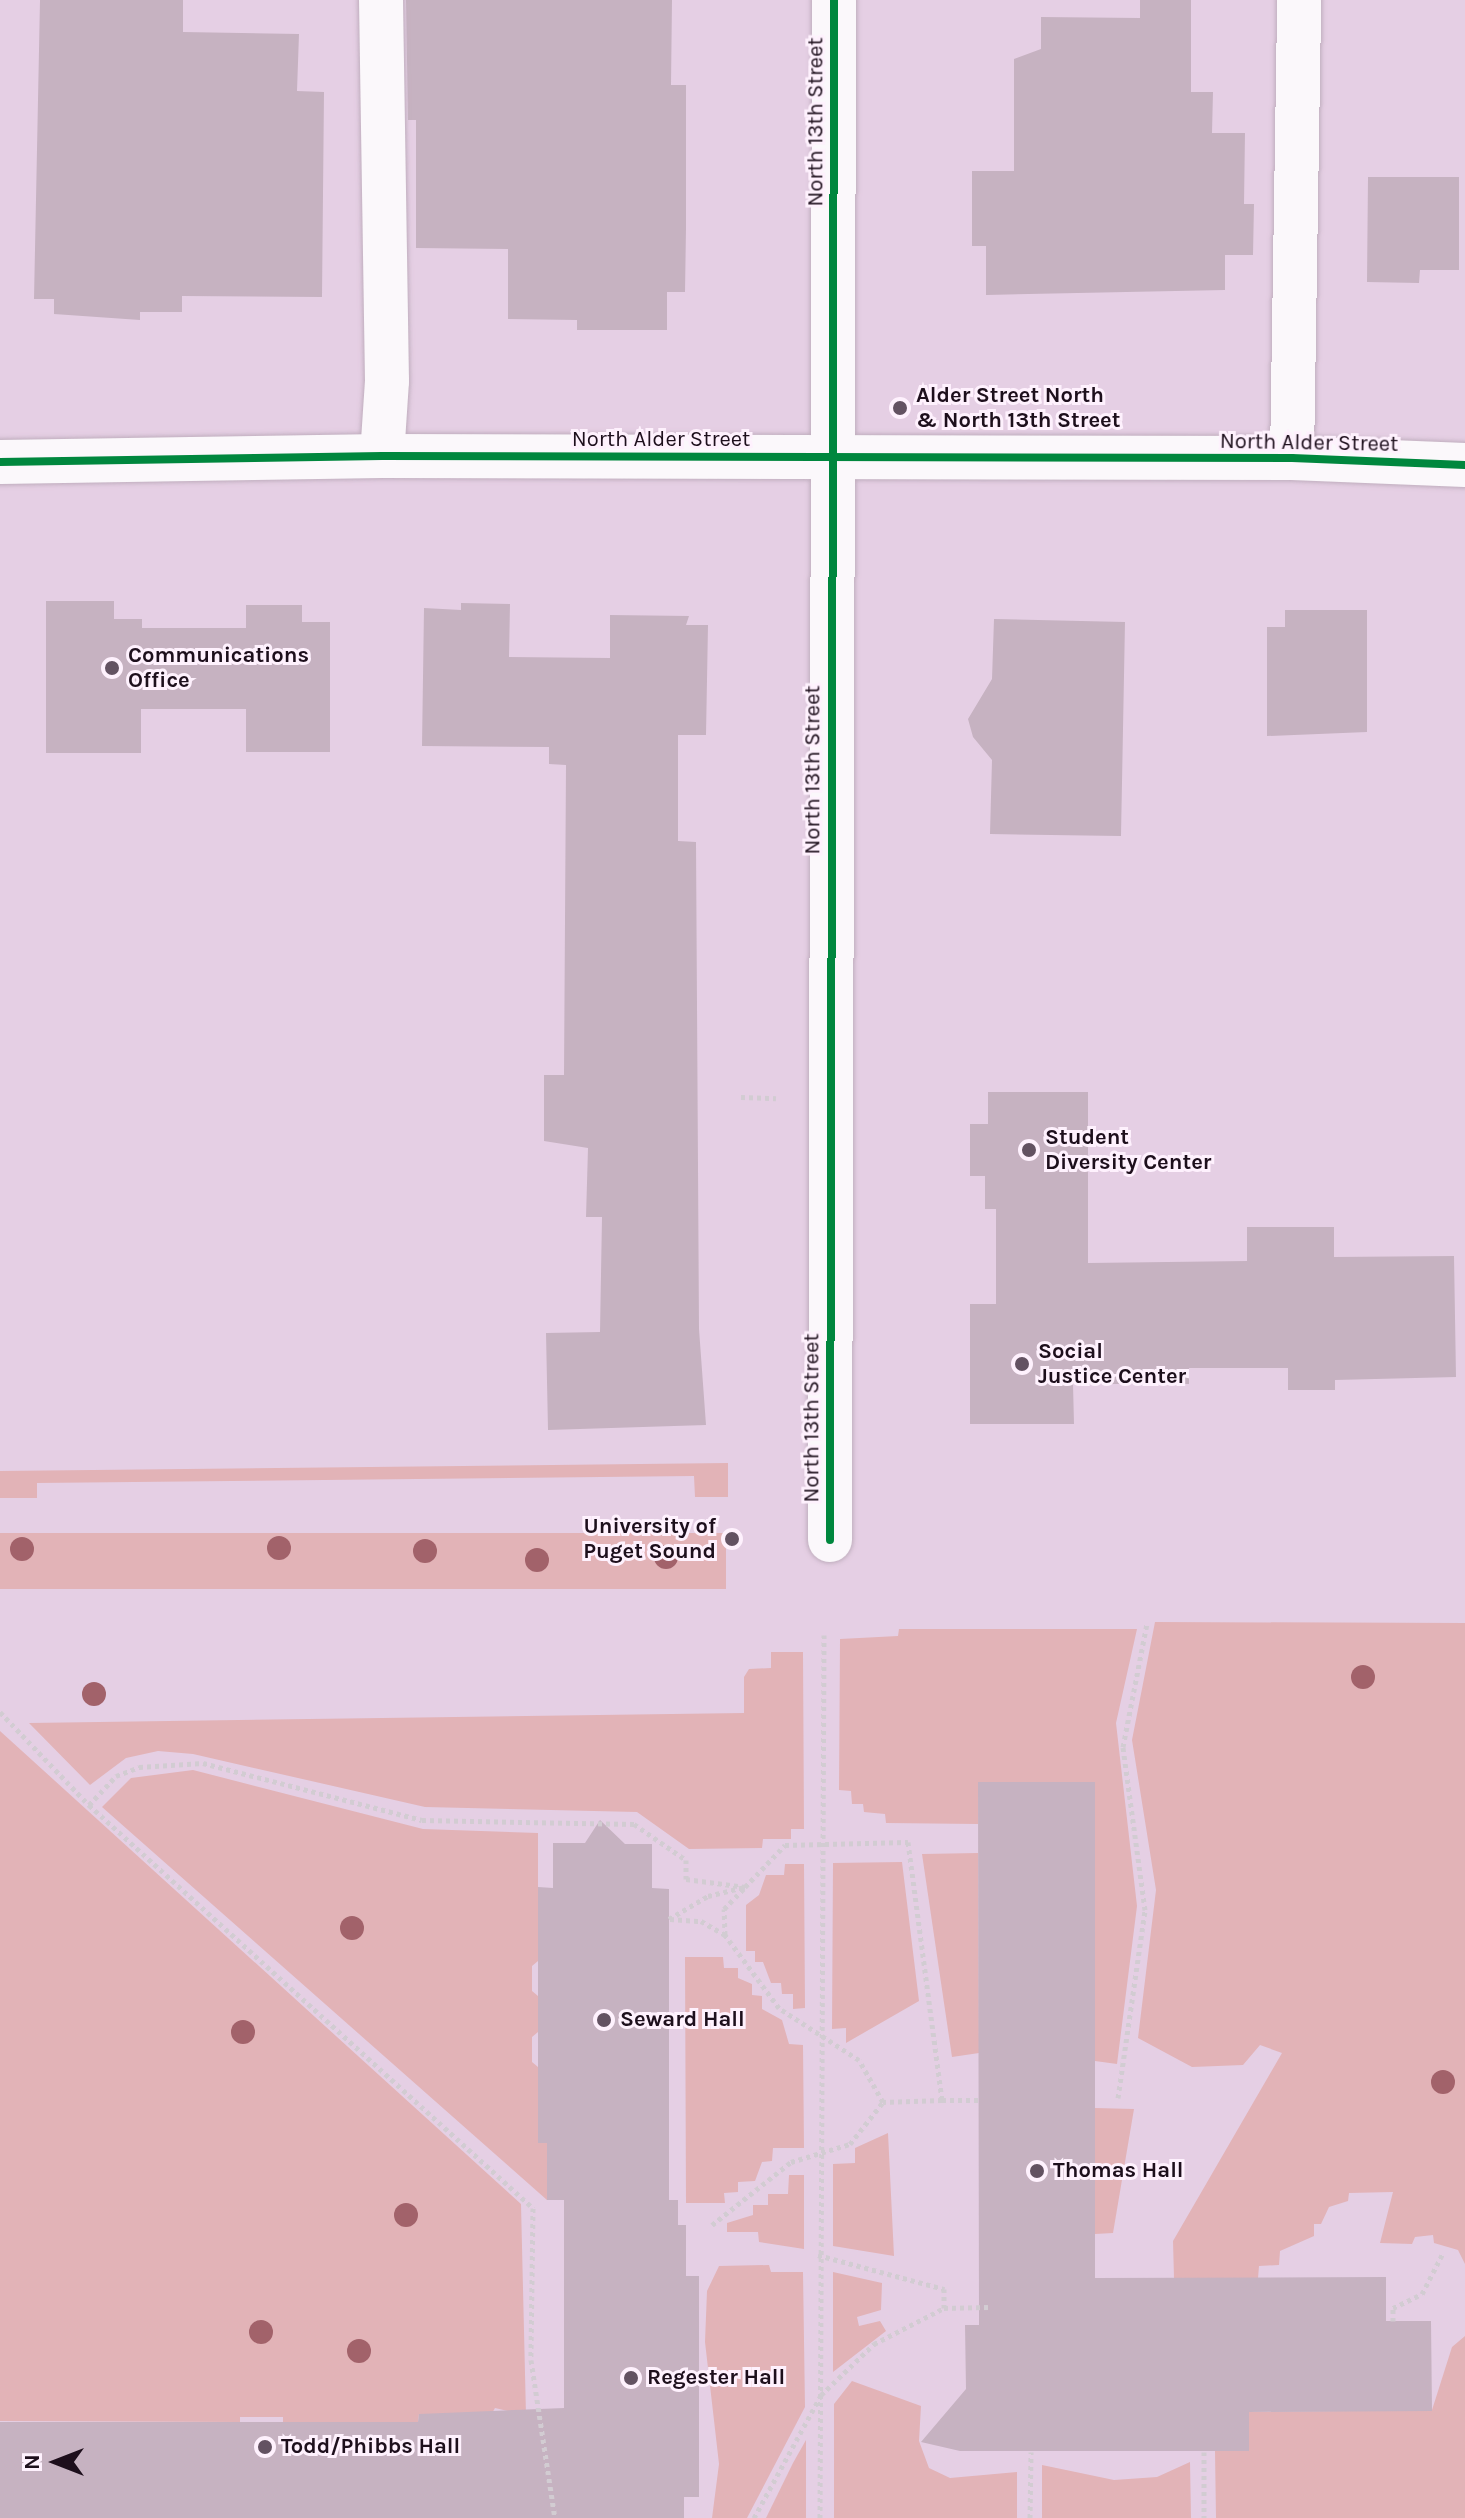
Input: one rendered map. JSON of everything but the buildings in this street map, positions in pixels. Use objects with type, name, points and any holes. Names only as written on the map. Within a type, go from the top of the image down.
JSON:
[{"type":"street","points":[[381,0],[387,381],[382,456]]},
{"type":"street","name":"North 13th Street","points":[[830,1540],[834,0]]},
{"type":"street","points":[[1292,458],[1299,0]]},
{"type":"street","name":"North Alder Street","points":[[0,462],[382,456],[831,460],[1292,458],[1465,465]]},
{"type":"path","points":[[1118,2098],[1145,1910],[1123,1747],[1147,1623]]},
{"type":"path","points":[[820,2518],[818,2255],[824,1635]]},
{"type":"path","points":[[0,1712],[89,1805],[533,2208],[531,2360],[555,2518]]},
{"type":"path","points":[[89,1805],[116,1776],[139,1767],[203,1763],[422,1820],[634,1824],[686,1860],[686,1879],[745,1887]]},
{"type":"path","points":[[725,1935],[724,1909],[785,1845],[908,1842],[942,2100]]},
{"type":"path","points":[[745,1887],[708,1896],[669,1919],[701,1921],[725,1935],[779,2008],[820,2030],[859,2060],[883,2102]]},
{"type":"path","points":[[712,2225],[791,2162],[820,2150],[850,2144],[883,2102],[979,2100]]},
{"type":"path","points":[[1393,2321],[1393,2308],[1422,2294],[1443,2253]]},
{"type":"path","points":[[818,2255],[944,2289],[944,2308]]},
{"type":"path","points":[[754,2518],[821,2395],[874,2344],[944,2308],[988,2307]]},
{"type":"path","points":[[1030,2518],[1031,2452]]},
{"type":"path","points":[[1204,2452],[1204,2518]]},
{"type":"shaded area","points":[[728,1463],[728,1497],[695,1497],[694,1476],[37,1483],[37,1498],[0,1498],[0,1471]]},
{"type":"shaded area","points":[[0,1533],[726,1533],[726,1589],[0,1589]]},
{"type":"shaded area","points":[[1155,1622],[1465,1623],[1465,2264],[1458,2250],[1434,2243],[1433,2235],[1415,2237],[1412,2244],[1380,2243],[1393,2192],[1349,2193],[1348,2201],[1329,2207],[1321,2224],[1314,2224],[1314,2236],[1280,2251],[1279,2265],[1259,2266],[1258,2278],[1174,2278],[1173,2241],[1282,2053],[1260,2045],[1243,2065],[1192,2067],[1138,2038],[1156,1890],[1132,1740]]},
{"type":"shaded area","points":[[899,1629],[1137,1629],[1116,1723],[1137,1906],[1117,2064],[1095,2061],[1095,1782],[978,1782],[978,1824],[886,1823],[885,1814],[864,1812],[863,1804],[852,1804],[851,1791],[839,1790],[840,1639],[898,1636]]},
{"type":"shaded area","points":[[771,1652],[803,1652],[804,1829],[791,1829],[791,1839],[763,1839],[762,1848],[689,1849],[637,1812],[425,1807],[193,1754],[158,1751],[126,1758],[90,1785],[29,1723],[744,1713],[744,1677],[749,1669],[771,1668]]},
{"type":"shaded area","points":[[0,1731],[521,2204],[526,2415],[495,2408],[491,2415],[419,2414],[418,2422],[283,2422],[283,2417],[240,2417],[240,2422],[0,2421]]},
{"type":"shaded area","points":[[193,1770],[423,1829],[538,1833],[538,1961],[532,1966],[532,1991],[538,1996],[538,2032],[532,2037],[532,2062],[538,2067],[547,2143],[547,2200],[102,1807],[131,1778]]},
{"type":"shaded area","points":[[978,1853],[979,2053],[952,2057],[922,1854]]},
{"type":"shaded area","points":[[902,1862],[919,2001],[846,2043],[846,2028],[832,2029],[833,1863]]},
{"type":"shaded area","points":[[785,1864],[804,1864],[805,2008],[793,2009],[793,1994],[782,1994],[781,1983],[771,1983],[763,1962],[755,1962],[755,1951],[746,1951],[746,1905],[759,1895],[766,1875],[784,1875]]},
{"type":"shaded area","points":[[685,1957],[723,1957],[724,1968],[738,1968],[738,1978],[752,1984],[752,1995],[762,1996],[762,2009],[782,2020],[789,2044],[803,2045],[804,2148],[773,2148],[772,2161],[762,2162],[755,2181],[738,2182],[738,2192],[724,2193],[725,2203],[686,2203]]},
{"type":"shaded area","points":[[1095,2108],[1134,2109],[1113,2233],[1095,2234]]},
{"type":"shaded area","points":[[888,2133],[894,2256],[833,2246],[833,2164],[855,2163],[855,2148]]},
{"type":"shaded area","points":[[789,2175],[804,2175],[804,2249],[759,2242],[758,2232],[727,2232],[727,2223],[753,2215],[753,2205],[768,2205],[768,2194],[788,2194]]},
{"type":"shaded area","points":[[769,2265],[771,2272],[803,2272],[805,2407],[747,2518],[712,2518],[719,2464],[705,2342],[707,2291],[719,2266]]},
{"type":"shaded area","points":[[833,2272],[882,2283],[881,2310],[857,2317],[859,2326],[880,2321],[886,2331],[833,2372]]},
{"type":"shaded area","points":[[1465,2336],[1465,2518],[1216,2518],[1215,2451],[1249,2451],[1249,2412],[1432,2410],[1452,2347]]},
{"type":"shaded area","points":[[852,2381],[921,2406],[919,2441],[929,2468],[950,2478],[1017,2472],[1017,2518],[834,2518],[834,2404]]},
{"type":"shaded area","points":[[806,2440],[806,2518],[766,2518],[793,2463]]},
{"type":"shaded area","points":[[1190,2462],[1191,2518],[1042,2518],[1042,2465],[1114,2480],[1157,2477]]},
{"type":"cycle path","points":[[830,1540],[834,0]]},
{"type":"cycle path","points":[[0,462],[382,456],[1292,458],[1465,465]]},
{"type":"place","name":"Alder Street North & North 13th Street","points":[[900,408]]},
{"type":"place","name":"Communications Office","points":[[112,668]]},
{"type":"place","name":"Student Diversity Center","points":[[1029,1150]]},
{"type":"place","name":"Social Justice Center","points":[[1022,1364]]},
{"type":"place","name":"University of Puget Sound","points":[[732,1539]]},
{"type":"place","name":"Seward Hall","points":[[604,2020]]},
{"type":"place","name":"Thomas Hall","points":[[1037,2171]]},
{"type":"place","name":"Regester Hall","points":[[631,2378]]},
{"type":"place","name":"Todd/Phibbs Hall","points":[[265,2447]]}]
